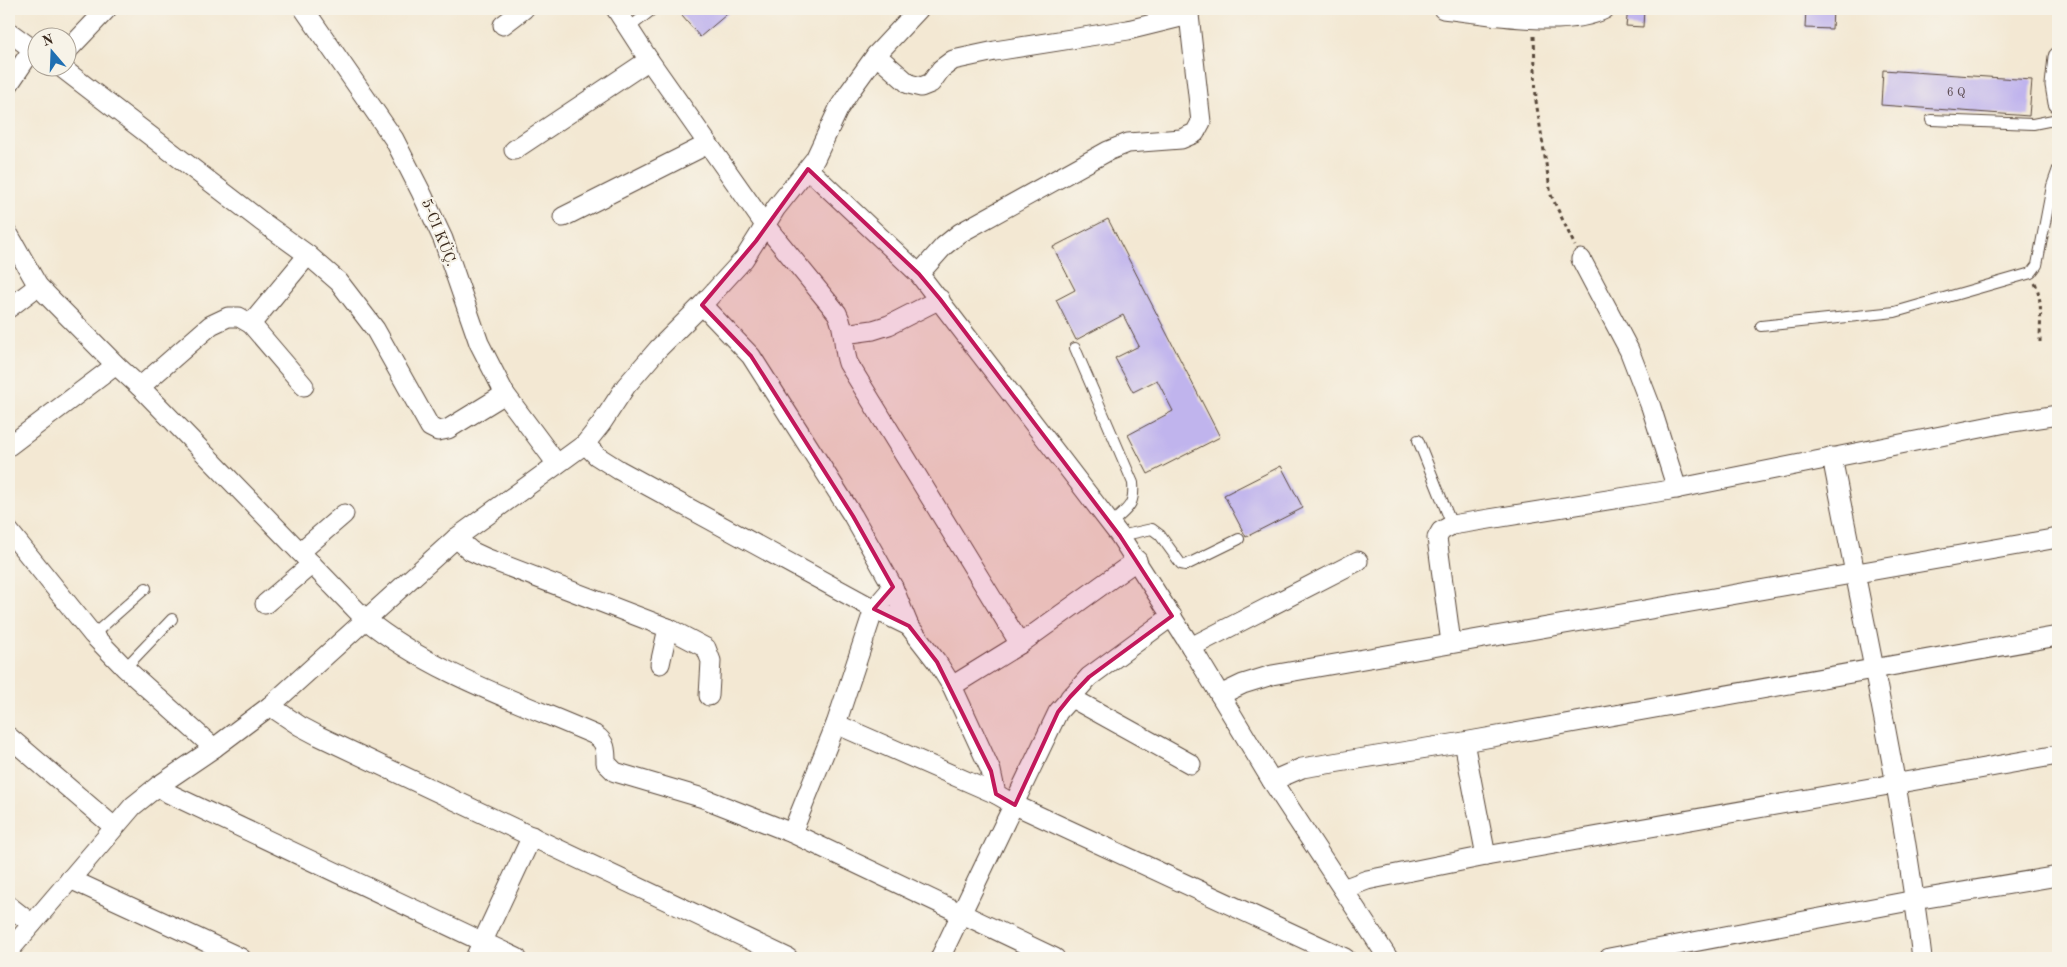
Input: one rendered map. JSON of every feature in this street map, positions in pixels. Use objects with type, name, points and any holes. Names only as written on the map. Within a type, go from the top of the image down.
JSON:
[{"type":"street","points":[[78,39],[107,9]]},
{"type":"street","name":"5-CI KÜÇ.","points":[[304,9],[394,139],[443,239],[479,343],[505,394],[557,464]]},
{"type":"street","points":[[502,25],[524,9]]},
{"type":"street","points":[[616,9],[649,60],[765,225],[837,312],[842,324],[844,334],[843,349],[848,363],[1020,644]]},
{"type":"street","points":[[9,951],[133,806],[270,706],[456,538],[585,444],[601,424],[626,386],[658,349],[744,259],[765,225],[815,159],[839,108],[876,55],[919,9]]},
{"type":"street","points":[[1443,9],[1486,11],[1534,18],[1568,19],[1593,15],[1605,9]]},
{"type":"street","points":[[876,55],[909,84],[921,87],[931,83],[941,69],[953,60],[995,51],[1128,30],[1190,12],[1201,122],[1195,133],[1181,139],[1128,143],[1108,151],[960,233],[944,246],[919,274]]},
{"type":"street","points":[[9,32],[28,47]]},
{"type":"street","points":[[2058,57],[2055,85],[2058,103]]},
{"type":"street","points":[[514,150],[649,60]]},
{"type":"street","points":[[9,84],[28,61]]},
{"type":"street","points":[[75,78],[308,254],[339,282],[375,329],[430,427],[438,431],[448,429],[505,394]]},
{"type":"street","points":[[563,217],[708,144]]},
{"type":"street","points":[[808,169],[919,274],[1116,530],[1192,647],[1272,781],[1388,958]]},
{"type":"street","points":[[9,234],[38,286],[140,387],[365,619],[382,633],[438,667],[595,735],[603,740],[606,748],[606,763],[615,772],[703,798],[792,833],[1056,958]]},
{"type":"street","points":[[251,324],[308,254]]},
{"type":"street","points":[[1581,259],[1629,350],[1651,407],[1677,489]]},
{"type":"street","points":[[9,308],[38,286]]},
{"type":"street","points":[[844,334],[873,330],[889,325],[940,299]]},
{"type":"street","points":[[702,305],[751,356],[853,516],[893,586],[909,626],[937,662],[952,686],[991,771],[996,794]]},
{"type":"street","points":[[140,387],[211,325],[228,317],[239,318],[251,324],[304,386]]},
{"type":"street","points":[[9,446],[116,365]]},
{"type":"street","points":[[1451,643],[1437,538],[1441,531],[1452,525],[1677,489],[2006,423],[2058,415]]},
{"type":"street","points":[[585,444],[597,456],[619,470],[874,609],[909,626]]},
{"type":"street","points":[[1832,457],[1895,783],[1915,900],[1922,958]]},
{"type":"street","points":[[265,604],[344,514]]},
{"type":"street","points":[[9,531],[92,634],[125,668],[214,748]]},
{"type":"street","points":[[456,538],[471,551],[486,558],[668,628],[706,648],[711,661],[709,696]]},
{"type":"street","points":[[1220,695],[1243,684],[1272,675],[1791,584],[1855,575],[2058,538]]},
{"type":"street","points":[[952,686],[1020,644],[1137,560]]},
{"type":"street","points":[[1192,647],[1358,561]]},
{"type":"street","points":[[792,833],[836,724],[874,609],[893,586]]},
{"type":"street","points":[[940,958],[1058,712],[1089,677],[1172,616]]},
{"type":"street","points":[[660,664],[668,628]]},
{"type":"street","points":[[1272,781],[1302,768],[1464,742],[2058,636]]},
{"type":"street","points":[[1070,697],[1191,764]]},
{"type":"street","points":[[270,706],[319,736],[788,958]]},
{"type":"street","points":[[836,724],[996,794],[1015,805],[1345,958]]},
{"type":"street","points":[[9,736],[114,827]]},
{"type":"street","points":[[1464,742],[1486,856]]},
{"type":"street","points":[[1343,889],[1367,880],[1486,856],[2058,755]]},
{"type":"street","points":[[158,786],[170,794],[479,950],[517,958]]},
{"type":"street","points":[[479,950],[532,836]]},
{"type":"street","points":[[1609,958],[1915,900],[2058,876]]},
{"type":"street","points":[[70,879],[240,958]]},
{"type":"street","points":[[9,906],[32,924]]},
{"type":"lane","points":[[629,28],[653,9]]},
{"type":"lane","points":[[1931,120],[2033,124],[2058,119]]},
{"type":"lane","points":[[1761,326],[1895,312],[2031,273],[2037,265],[2052,186],[2058,169]]},
{"type":"lane","points":[[1075,348],[1133,483],[1133,503],[1116,530]]},
{"type":"lane","points":[[1418,440],[1452,525]]},
{"type":"lane","points":[[1116,530],[1152,529],[1160,535],[1181,564],[1186,565],[1239,539]]},
{"type":"lane","points":[[92,634],[146,588]]},
{"type":"lane","points":[[125,668],[172,619]]},
{"type":"path","points":[[1534,18],[1536,101],[1552,195],[1581,259]]},
{"type":"path","points":[[2031,273],[2038,289],[2040,342]]},
{"type":"highlighted area","points":[[808,169],[919,274],[940,299],[1120,536],[1172,616],[1089,677],[1070,697],[1058,712],[1015,805],[996,794],[991,771],[937,662],[909,626],[874,609],[893,587],[853,516],[751,356],[702,305],[756,241]]},
{"type":"building","points":[[676,9],[733,9],[700,37]]},
{"type":"building","points":[[1628,9],[1644,9],[1643,27],[1626,26]]},
{"type":"building","points":[[1806,9],[1833,9],[1832,29],[1805,28]]},
{"type":"building","points":[[1883,70],[2032,80],[2029,116],[1881,105]]},
{"type":"building","points":[[1108,219],[1220,437],[1148,474],[1128,435],[1173,411],[1157,380],[1133,392],[1115,358],[1139,346],[1123,315],[1076,340],[1056,300],[1075,290],[1053,247]]},
{"type":"building","points":[[1281,466],[1303,508],[1246,537],[1224,495]]}]
